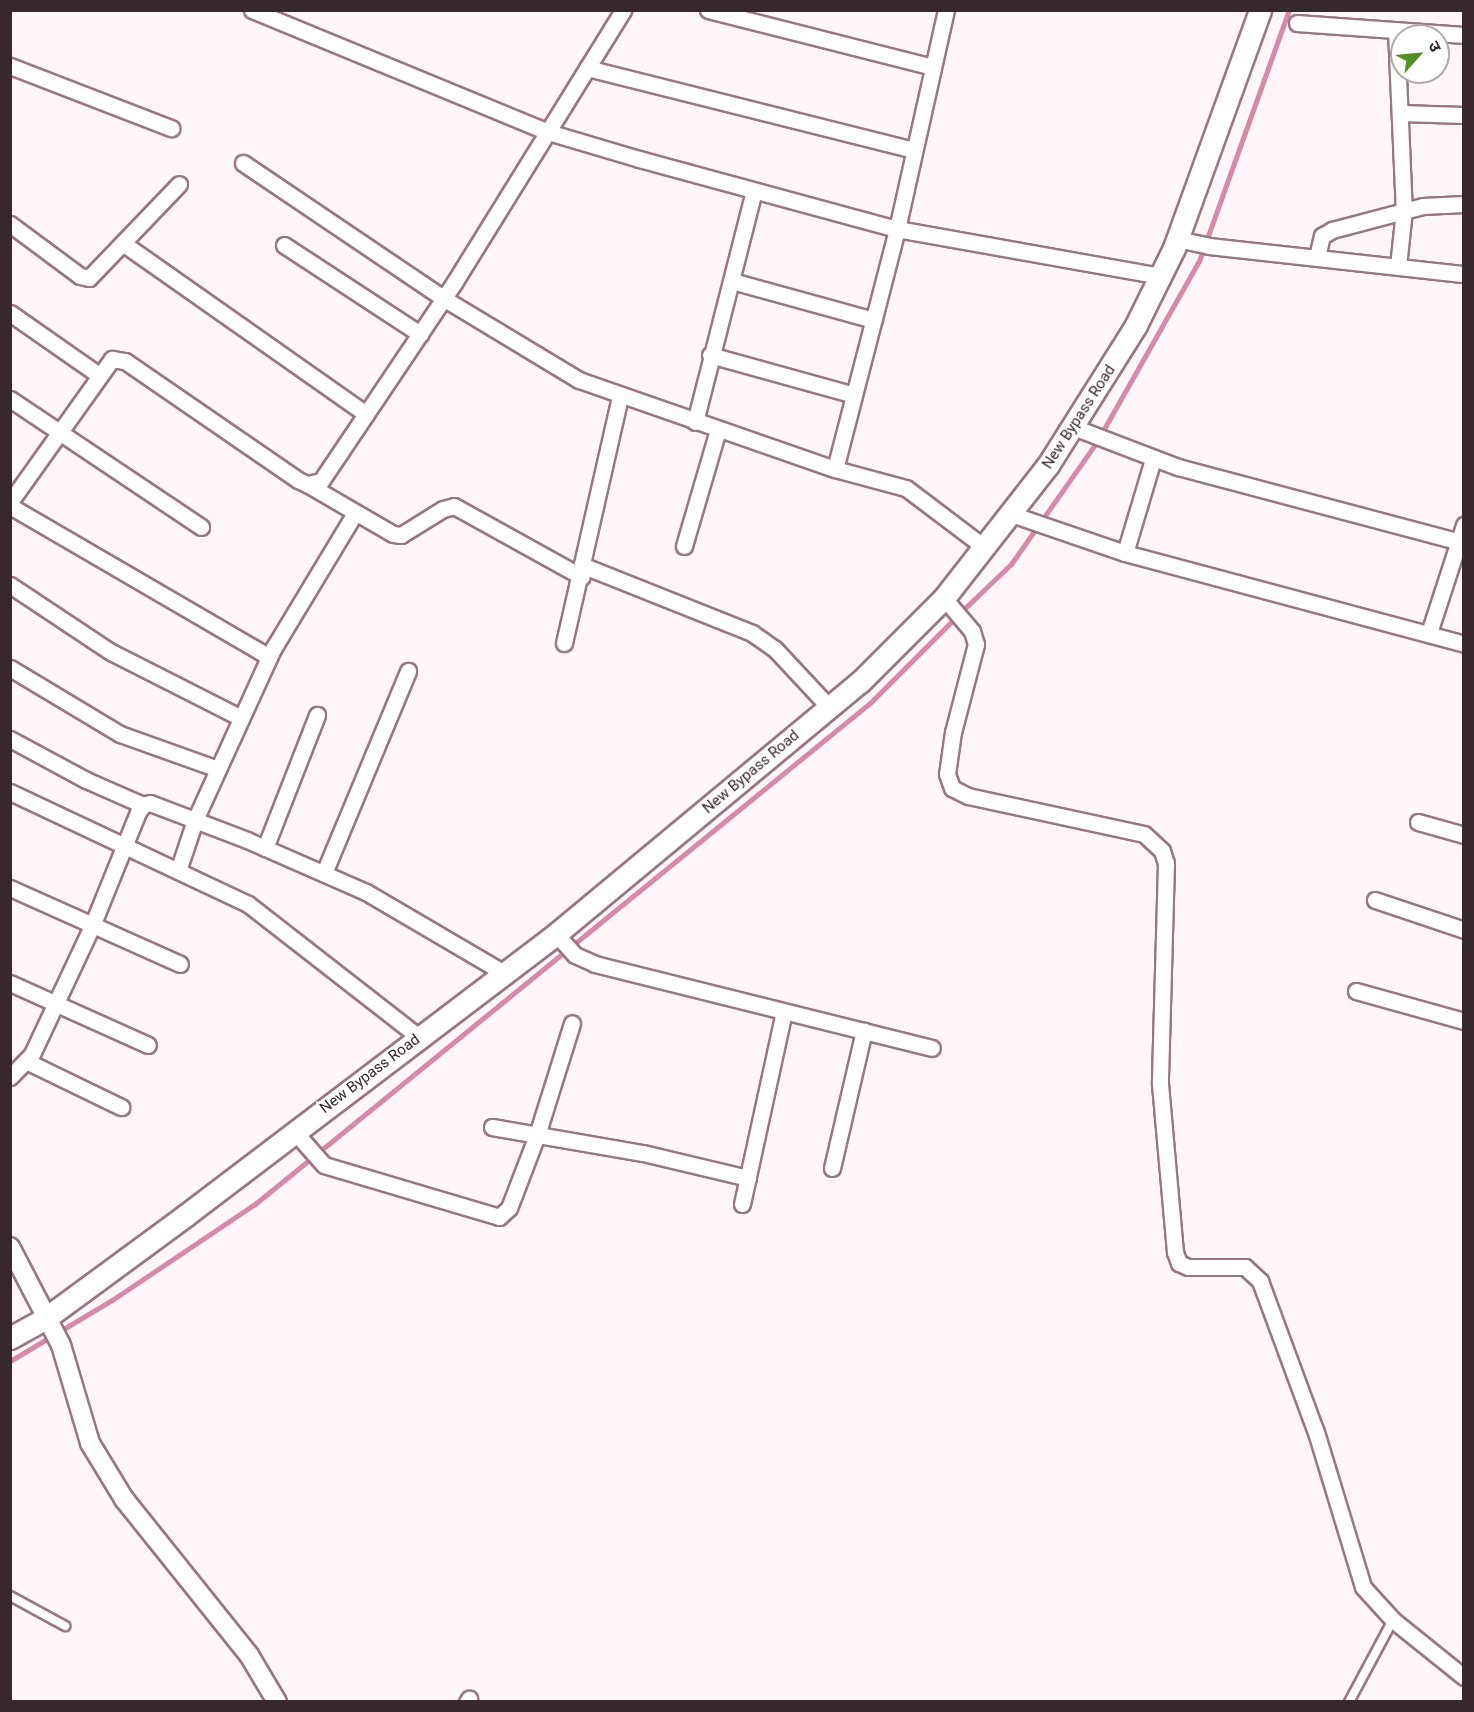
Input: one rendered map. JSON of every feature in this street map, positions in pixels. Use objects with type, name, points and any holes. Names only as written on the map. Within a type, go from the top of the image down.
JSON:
[{"type":"main road","name":"New Bypass Road","points":[[10,1338],[48,1322],[294,1131],[504,973],[565,944],[829,707],[944,598],[1078,430],[1160,276],[1184,241],[1260,10]]},
{"type":"street","points":[[252,10],[281,16],[548,132],[897,229],[1160,276]]},
{"type":"street","points":[[308,484],[321,481],[444,298],[623,10]]},
{"type":"street","points":[[708,10],[767,18],[933,67]]},
{"type":"street","points":[[835,469],[897,229],[946,10]]},
{"type":"street","points":[[1297,23],[1390,30]]},
{"type":"street","points":[[10,66],[171,128]]},
{"type":"street","points":[[587,68],[914,150]]},
{"type":"street","points":[[1398,266],[1404,210],[1399,84]]},
{"type":"street","points":[[1400,113],[1464,115]]},
{"type":"street","points":[[243,163],[444,298],[563,371],[620,396],[718,430],[835,469],[906,488],[984,547]]},
{"type":"street","points":[[10,224],[86,278],[101,269],[179,184]]},
{"type":"street","points":[[695,422],[710,355],[732,281],[754,191]]},
{"type":"street","points":[[1317,257],[1326,233],[1404,210],[1464,204]]},
{"type":"street","points":[[1184,241],[1209,246],[1464,274]]},
{"type":"street","points":[[124,244],[366,414]]},
{"type":"street","points":[[284,245],[420,334]]},
{"type":"street","points":[[732,281],[874,320]]},
{"type":"street","points":[[10,313],[99,375]]},
{"type":"street","points":[[710,355],[854,395]]},
{"type":"street","points":[[269,657],[10,504],[112,359],[125,361],[308,484],[385,531],[401,534],[443,509],[454,506],[583,572],[752,633],[775,649],[829,707]]},
{"type":"street","points":[[564,643],[583,572],[620,396]]},
{"type":"street","points":[[10,399],[201,527]]},
{"type":"street","points":[[684,546],[718,430]]},
{"type":"street","points":[[1078,430],[1153,459],[1462,542]]},
{"type":"street","points":[[1125,553],[1153,459]]},
{"type":"street","points":[[178,871],[195,820],[269,657],[355,513]]},
{"type":"street","points":[[1011,514],[1125,553],[1464,644]]},
{"type":"street","points":[[1429,633],[1462,542],[1464,525]]},
{"type":"street","points":[[10,585],[111,652],[241,718]]},
{"type":"street","points":[[944,598],[972,631],[976,644],[953,732],[947,774],[952,788],[968,796],[1144,834],[1162,851],[1166,863],[1160,1084],[1174,1252],[1179,1263],[1188,1267],[1245,1267],[1260,1281],[1316,1432],[1363,1587],[1393,1620],[1464,1677]]},
{"type":"street","points":[[10,668],[120,734],[218,769]]},
{"type":"street","points":[[324,873],[408,671]]},
{"type":"street","points":[[265,848],[317,715]]},
{"type":"street","points":[[10,739],[86,780],[143,805],[157,804],[324,873],[404,913],[504,973]]},
{"type":"street","points":[[10,792],[124,849],[228,893],[271,919],[419,1037]]},
{"type":"street","points":[[10,1077],[26,1061],[55,1005],[93,926],[143,805]]},
{"type":"street","points":[[1418,822],[1464,836]]},
{"type":"street","points":[[10,888],[180,964]]},
{"type":"street","points":[[1375,900],[1464,930]]},
{"type":"street","points":[[565,944],[595,964],[932,1048]]},
{"type":"street","points":[[10,983],[148,1045]]},
{"type":"street","points":[[1356,991],[1464,1021]]},
{"type":"street","points":[[742,1204],[784,1012]]},
{"type":"street","points":[[294,1131],[316,1158],[499,1217],[510,1208],[537,1135],[572,1023]]},
{"type":"street","points":[[832,1168],[864,1032]]},
{"type":"street","points":[[26,1061],[121,1107]]},
{"type":"street","points":[[492,1127],[643,1153],[748,1178]]},
{"type":"street","points":[[10,1247],[61,1345],[90,1443],[124,1499],[249,1655],[277,1701]]},
{"type":"lane","points":[[10,1596],[65,1626]]},
{"type":"lane","points":[[1349,1701],[1393,1620]]},
{"type":"waterway","points":[[965,608],[1011,564],[1096,443],[1199,261],[1289,10]]},
{"type":"waterway","points":[[10,1361],[112,1300],[255,1204],[870,703],[956,617]]}]
